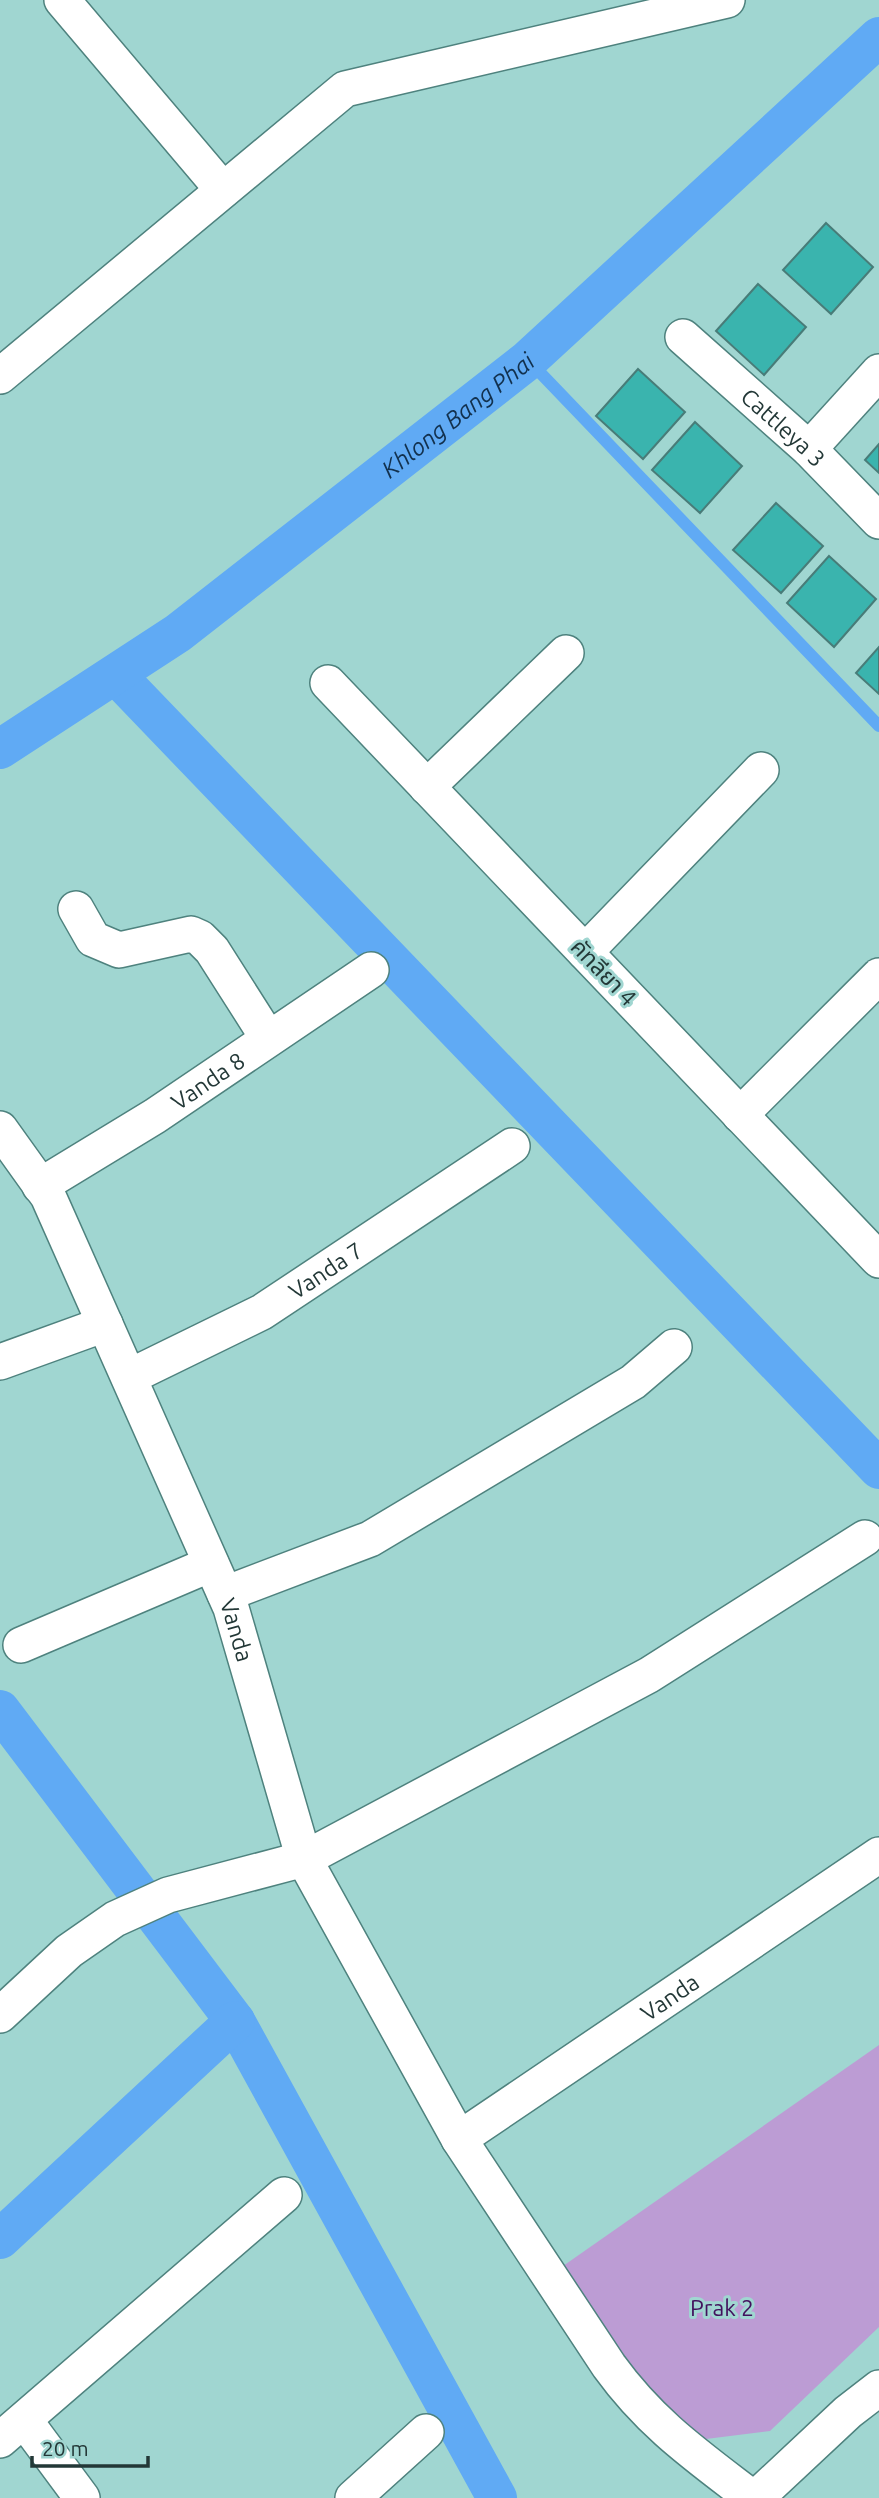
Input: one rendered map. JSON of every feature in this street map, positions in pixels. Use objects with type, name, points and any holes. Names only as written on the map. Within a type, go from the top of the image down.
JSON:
[{"type":"street","points":[[62,0],[223,190]]},
{"type":"street","points":[[0,376],[345,89],[727,0]]},
{"type":"street","name":"Cattleya 3","points":[[683,337],[809,449],[879,521]]},
{"type":"street","points":[[809,449],[879,372]]},
{"type":"street","points":[[428,787],[566,653]]},
{"type":"street","name":"คัทลียา 4","points":[[328,683],[879,1260]]},
{"type":"street","points":[[585,952],[761,770]]},
{"type":"street","points":[[76,909],[93,939],[119,950],[145,947],[191,934],[200,938],[212,950],[268,1038]]},
{"type":"street","name":"Vanda 8","points":[[40,1186],[155,1116],[371,970]]},
{"type":"street","points":[[740,1115],[879,976]]},
{"type":"street","name":"Vanda","points":[[0,1129],[40,1186],[129,1377],[218,1579],[304,1859],[459,2139],[634,2401],[662,2429],[754,2498]]},
{"type":"street","name":"Vanda 7","points":[[129,1377],[262,1312],[512,1146]]},
{"type":"street","points":[[0,1362],[104,1324]]},
{"type":"street","points":[[21,1645],[218,1579],[370,1539],[633,1382],[674,1347]]},
{"type":"street","points":[[0,2015],[69,1951],[115,1919],[168,1895],[304,1859],[649,1675],[865,1538]]},
{"type":"street","name":"Vanda","points":[[459,2139],[879,1855]]},
{"type":"street","points":[[82,2498],[13,2430],[284,2195]]},
{"type":"street","points":[[754,2498],[848,2412],[879,2388]]},
{"type":"street","points":[[353,2498],[426,2432]]},
{"type":"green space","name":"Prak 2","points":[[879,2045],[879,2327],[770,2431],[698,2440],[617,2384],[553,2273]]},
{"type":"building","points":[[826,223],[873,267],[831,314],[783,270]]},
{"type":"building","points":[[758,284],[806,327],[764,375],[716,331]]},
{"type":"building","points":[[638,369],[685,412],[643,459],[596,416]]},
{"type":"building","points":[[695,422],[742,466],[700,513],[652,470]]},
{"type":"building","points":[[879,444],[879,473],[865,460]]},
{"type":"building","points":[[776,503],[823,546],[781,593],[733,550]]},
{"type":"building","points":[[829,556],[876,599],[834,647],[787,603]]},
{"type":"building","points":[[879,647],[879,694],[856,673]]},
{"type":"waterway","name":"Khlong Bang Phai","points":[[0,749],[178,633],[528,360],[879,37]]},
{"type":"waterway","points":[[528,360],[879,726]]},
{"type":"waterway","points":[[116,675],[879,1469]]},
{"type":"waterway","points":[[0,1710],[235,2021],[497,2498]]},
{"type":"waterway","points":[[0,2239],[235,2021]]}]
